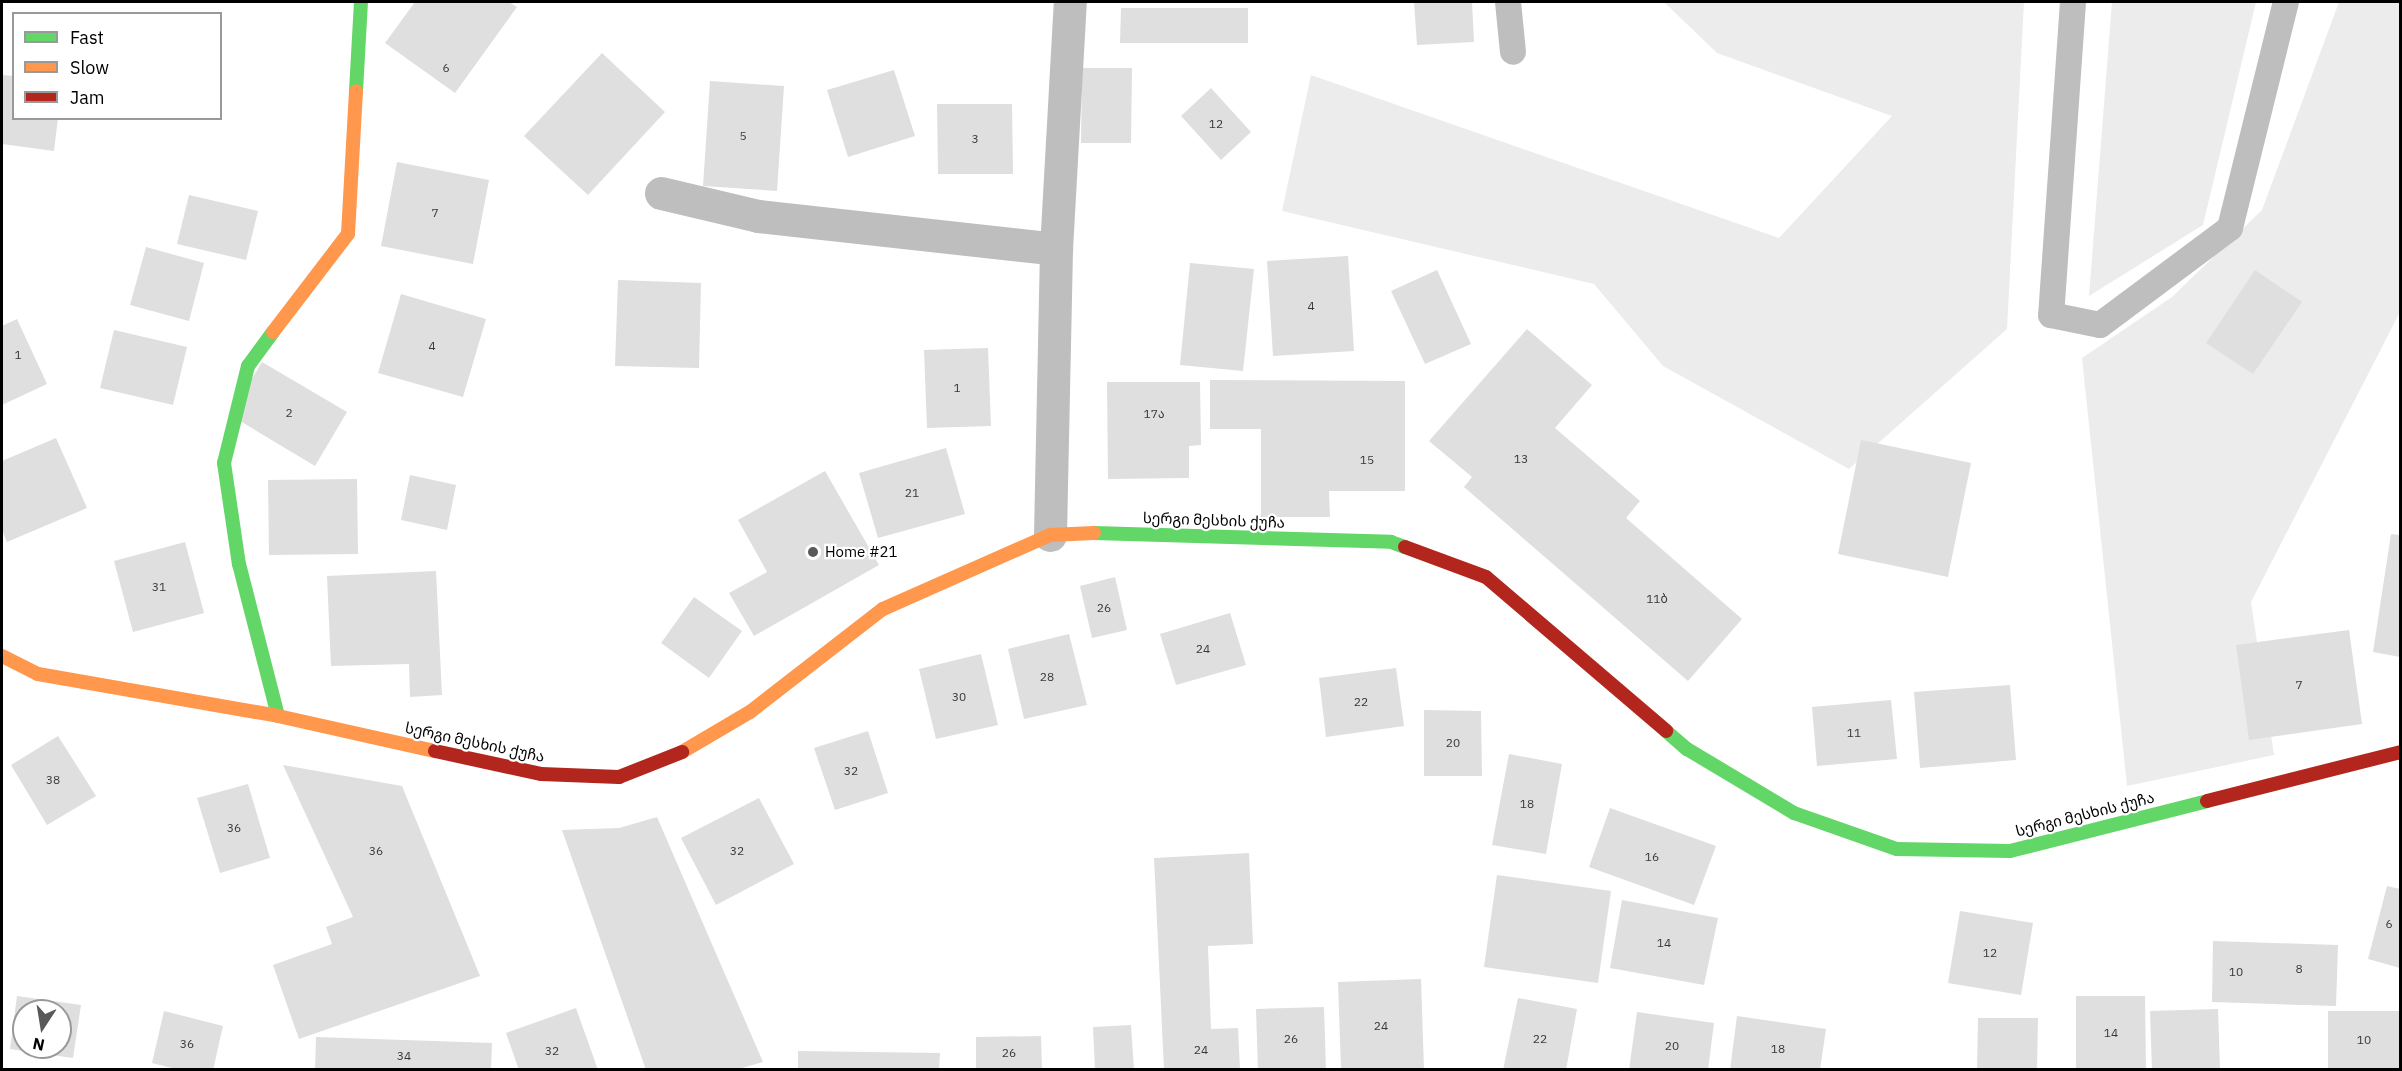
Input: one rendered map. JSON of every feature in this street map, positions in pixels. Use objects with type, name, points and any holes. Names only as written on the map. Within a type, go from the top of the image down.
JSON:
[{"type":"street","points":[[278,716],[238,564],[224,463],[249,366],[348,234],[361,2]]},
{"type":"street","points":[[1050,536],[1056,249],[1070,2]]},
{"type":"street","points":[[661,193],[758,216],[1056,249]]},
{"type":"street","name":"სერგი მესხის ქუჩა","points":[[2,656],[38,674],[278,716],[541,774],[619,777],[683,752],[750,712],[883,609],[1050,536],[1070,532],[1391,542],[1486,577],[1687,749],[1794,813],[1897,849],[2010,851],[2400,752]]},
{"type":"lane","points":[[1508,2],[1513,52]]},
{"type":"lane","points":[[2073,2],[2051,315],[2100,325],[2230,228],[2286,2]]},
{"type":"shaded area","points":[[1664,2],[2024,2],[2007,329],[1849,469],[1663,366],[1594,284],[1282,211],[1311,75],[1779,238],[1892,116],[1717,53]]},
{"type":"shaded area","points":[[2112,2],[2256,2],[2203,225],[2089,296]]},
{"type":"shaded area","points":[[2339,2],[2400,2],[2400,312],[2251,602],[2274,755],[2127,786],[2082,358],[2172,297],[2262,210]]},
{"type":"building","points":[[415,2],[509,2],[517,7],[455,93],[385,43]]},
{"type":"building","points":[[1414,2],[1472,2],[1474,42],[1417,45]]},
{"type":"building","points":[[1121,8],[1248,8],[1248,43],[1120,43]]},
{"type":"building","points":[[602,53],[665,112],[588,195],[524,136]]},
{"type":"building","points":[[1082,68],[1132,68],[1131,143],[1081,143]]},
{"type":"building","points":[[894,70],[915,136],[848,157],[827,90]]},
{"type":"building","points":[[2,75],[12,76],[12,120],[58,120],[54,151],[2,144]]},
{"type":"building","points":[[710,81],[784,86],[777,191],[703,186]]},
{"type":"building","points":[[1211,88],[1251,132],[1221,160],[1181,116]]},
{"type":"building","points":[[937,104],[1012,104],[1013,174],[938,174]]},
{"type":"building","points":[[397,162],[489,180],[473,264],[381,246]]},
{"type":"building","points":[[189,195],[258,211],[246,260],[177,244]]},
{"type":"building","points":[[146,247],[204,263],[189,321],[130,305]]},
{"type":"building","points":[[1348,256],[1354,351],[1273,356],[1267,261]]},
{"type":"building","points":[[1190,263],[1254,269],[1243,371],[1180,365]]},
{"type":"building","points":[[1437,270],[1471,344],[1425,364],[1391,291]]},
{"type":"building","points":[[2255,270],[2302,302],[2253,374],[2206,343]]},
{"type":"building","points":[[618,280],[701,283],[699,368],[615,366]]},
{"type":"building","points":[[401,294],[486,319],[463,397],[378,373]]},
{"type":"building","points":[[17,319],[47,384],[2,405],[2,326]]},
{"type":"building","points":[[1527,329],[1592,385],[1555,428],[1640,501],[1626,518],[1742,619],[1688,681],[1464,487],[1472,477],[1429,441]]},
{"type":"building","points":[[114,330],[187,347],[173,405],[100,388]]},
{"type":"building","points":[[988,348],[991,426],[927,428],[924,350]]},
{"type":"building","points":[[262,362],[347,412],[315,466],[230,415]]},
{"type":"building","points":[[1210,380],[1405,381],[1405,491],[1329,491],[1330,517],[1261,517],[1261,429],[1210,429]]},
{"type":"building","points":[[1107,382],[1200,382],[1201,445],[1189,446],[1189,478],[1108,479]]},
{"type":"building","points":[[56,438],[87,508],[7,542],[2,530],[2,461]]},
{"type":"building","points":[[1861,440],[1971,463],[1948,577],[1838,554]]},
{"type":"building","points":[[946,448],[965,514],[878,538],[859,473]]},
{"type":"building","points":[[825,471],[879,565],[754,636],[729,593],[767,572],[738,520]]},
{"type":"building","points":[[410,475],[456,485],[447,530],[401,520]]},
{"type":"building","points":[[357,479],[358,554],[269,555],[268,480]]},
{"type":"building","points":[[2391,534],[2400,535],[2400,657],[2373,652]]},
{"type":"building","points":[[185,542],[204,613],[133,632],[114,561]]},
{"type":"building","points":[[436,571],[442,695],[410,697],[409,664],[331,666],[327,576]]},
{"type":"building","points":[[1115,577],[1127,630],[1092,638],[1080,586]]},
{"type":"building","points":[[694,597],[742,631],[709,678],[661,643]]},
{"type":"building","points":[[1230,613],[1246,665],[1176,685],[1160,634]]},
{"type":"building","points":[[2349,630],[2362,724],[2249,740],[2236,645]]},
{"type":"building","points":[[1069,634],[1087,705],[1024,719],[1008,649]]},
{"type":"building","points":[[981,654],[998,725],[936,739],[919,669]]},
{"type":"building","points":[[1396,668],[1404,726],[1326,737],[1319,678]]},
{"type":"building","points":[[2010,685],[2016,760],[1920,768],[1914,692]]},
{"type":"building","points":[[1891,700],[1897,759],[1817,766],[1812,707]]},
{"type":"building","points":[[1424,710],[1481,711],[1482,776],[1424,776]]},
{"type":"building","points":[[868,731],[888,793],[835,810],[814,748]]},
{"type":"building","points":[[58,736],[96,796],[47,825],[11,765]]},
{"type":"building","points":[[1509,754],[1562,764],[1546,854],[1492,845]]},
{"type":"building","points":[[283,765],[402,786],[480,976],[299,1039],[273,965],[332,944],[326,927],[353,917]]},
{"type":"building","points":[[248,784],[270,858],[220,873],[197,798]]},
{"type":"building","points":[[759,798],[794,864],[716,905],[681,838]]},
{"type":"building","points":[[1610,808],[1716,846],[1694,905],[1589,867]]},
{"type":"building","points":[[657,817],[763,1062],[735,1070],[646,1070],[562,830],[619,828]]},
{"type":"building","points":[[1249,853],[1253,944],[1208,946],[1211,1029],[1238,1028],[1240,1070],[1164,1070],[1154,858]]},
{"type":"building","points":[[1497,875],[1611,891],[1598,983],[1484,967]]},
{"type":"building","points":[[2387,886],[2400,889],[2400,968],[2368,959]]},
{"type":"building","points":[[1622,900],[1718,918],[1704,985],[1610,968]]},
{"type":"building","points":[[1960,911],[2033,923],[2021,995],[1948,983]]},
{"type":"building","points":[[2213,941],[2338,945],[2336,1006],[2212,1002]]},
{"type":"building","points":[[1421,979],[1424,1070],[1341,1070],[1338,982]]},
{"type":"building","points":[[17,996],[38,999],[17,999]]},
{"type":"building","points":[[2076,996],[2145,996],[2146,1070],[2076,1070]]},
{"type":"building","points":[[1518,998],[1577,1009],[1566,1070],[1503,1070]]},
{"type":"building","points":[[72,1004],[81,1005],[72,1058]]},
{"type":"building","points":[[1324,1007],[1326,1070],[1258,1070],[1256,1009]]},
{"type":"building","points":[[576,1008],[598,1070],[519,1070],[506,1033]]},
{"type":"building","points":[[2218,1009],[2220,1070],[2152,1070],[2150,1011]]},
{"type":"building","points":[[164,1011],[223,1026],[213,1070],[180,1070],[152,1063]]},
{"type":"building","points":[[2328,1011],[2400,1011],[2400,1070],[2328,1070]]},
{"type":"building","points":[[1637,1012],[1714,1023],[1708,1070],[1629,1070]]},
{"type":"building","points":[[1737,1016],[1826,1029],[1820,1070],[1730,1070]]},
{"type":"building","points":[[1978,1018],[2038,1018],[2037,1070],[1977,1070]]},
{"type":"building","points":[[1131,1025],[1134,1070],[1095,1070],[1093,1027]]},
{"type":"building","points":[[1041,1036],[1042,1070],[976,1070],[976,1037]]},
{"type":"building","points":[[316,1037],[492,1043],[491,1070],[315,1070]]},
{"type":"building","points":[[798,1051],[940,1053],[939,1070],[798,1070]]},
{"type":"traffic: fast","points":[[356,91],[361,2]]},
{"type":"traffic: fast","points":[[273,332],[248,366],[224,463],[239,564],[278,716]]},
{"type":"traffic: fast","points":[[1094,533],[1391,542],[1405,547]]},
{"type":"traffic: fast","points":[[1666,731],[1687,749],[1794,813],[1897,849],[2010,851],[2207,801]]},
{"type":"traffic: slow","points":[[273,332],[348,234],[356,91]]},
{"type":"traffic: slow","points":[[682,752],[750,712],[883,609],[1050,535],[1094,533]]},
{"type":"traffic: slow","points":[[2,656],[38,674],[278,716],[435,751]]},
{"type":"traffic: jam","points":[[1405,547],[1486,577],[1666,731]]},
{"type":"traffic: jam","points":[[435,751],[541,774],[619,777],[682,752]]},
{"type":"traffic: jam","points":[[2207,801],[2400,752]]},
{"type":"place","name":"Home #21","points":[[813,552]]}]
